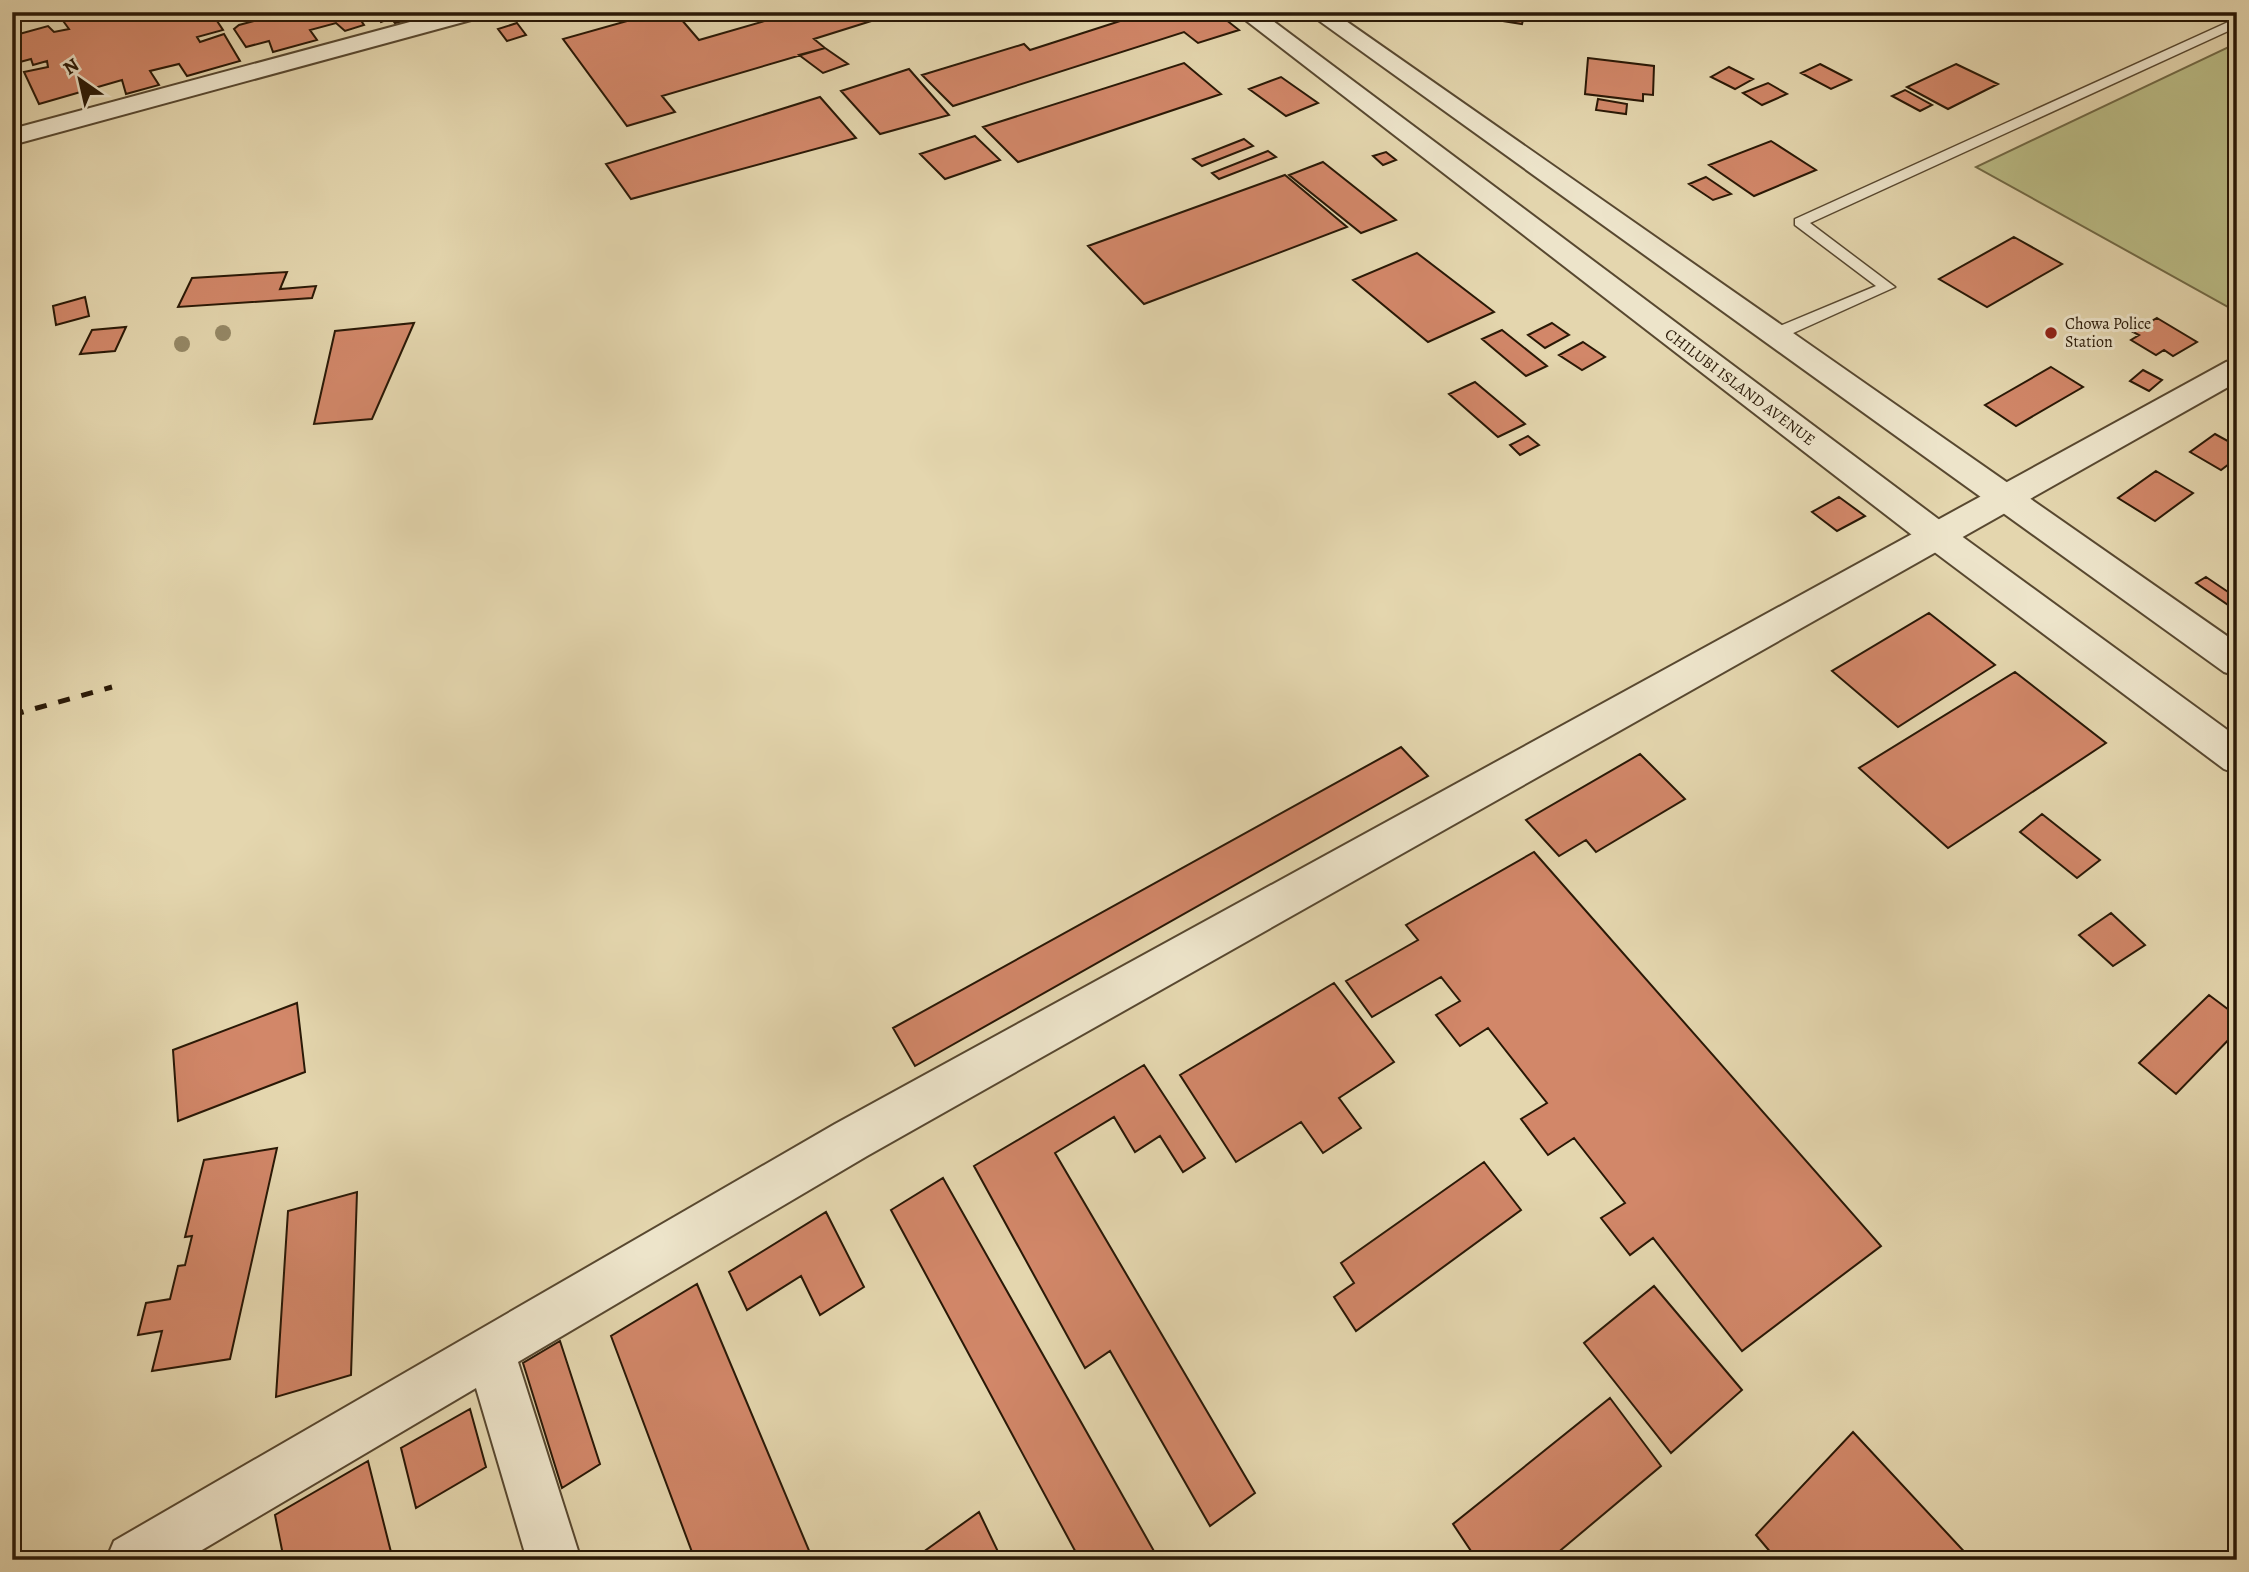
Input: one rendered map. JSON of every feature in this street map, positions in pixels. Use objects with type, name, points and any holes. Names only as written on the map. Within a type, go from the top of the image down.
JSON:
[{"type":"street","points":[[12,137],[474,12]]},
{"type":"street","name":"CHILUBI ISLAND AVENUE","points":[[1247,12],[1937,536],[2237,758]]},
{"type":"street","points":[[1318,12],[2237,662]]},
{"type":"street","points":[[133,1560],[851,1140],[2237,369]]},
{"type":"street","points":[[490,1352],[554,1560]]},
{"type":"lane","points":[[1774,335],[1887,287],[1800,222],[2237,22]]},
{"type":"green space","points":[[2237,43],[2237,304],[2230,308],[1976,167]]},
{"type":"building","points":[[79,12],[112,12],[114,17],[130,12],[183,12],[186,18],[211,12],[223,30],[197,37],[200,42],[224,34],[240,61],[187,76],[179,64],[150,71],[159,85],[126,94],[122,80],[39,104],[24,72],[48,67],[47,61],[33,65],[31,59],[20,62],[12,36],[48,26],[54,32],[69,29],[61,18]]},
{"type":"building","points":[[288,12],[372,12],[358,16],[364,25],[345,31],[336,23],[310,30],[317,40],[273,52],[269,41],[246,47],[234,29],[239,25]]},
{"type":"building","points":[[374,12],[410,12],[415,18],[395,23],[391,18],[381,22]]},
{"type":"building","points":[[659,12],[675,12],[699,40],[796,12],[900,12],[814,39],[825,48],[662,96],[675,112],[627,126],[563,39]]},
{"type":"building","points":[[1148,12],[1216,12],[1239,30],[1198,43],[1184,32],[953,106],[922,75],[1024,44],[1030,50]]},
{"type":"building","points":[[1466,12],[1525,12],[1522,24],[1465,15]]},
{"type":"building","points":[[1780,12],[1832,12],[1833,19],[1781,14]]},
{"type":"building","points":[[517,23],[526,35],[507,41],[498,29]]},
{"type":"building","points":[[825,48],[848,64],[823,73],[799,55]]},
{"type":"building","points":[[1588,58],[1654,66],[1653,95],[1643,94],[1643,101],[1585,94]]},
{"type":"building","points":[[1184,63],[1221,94],[1018,162],[983,127]]},
{"type":"building","points":[[1820,64],[1851,80],[1831,89],[1801,73]]},
{"type":"building","points":[[1956,64],[1998,84],[1948,109],[1907,87]]},
{"type":"building","points":[[1729,67],[1753,79],[1735,89],[1711,77]]},
{"type":"building","points":[[909,69],[949,115],[880,134],[841,91]]},
{"type":"building","points":[[1281,77],[1318,103],[1286,116],[1249,89]]},
{"type":"building","points":[[1768,83],[1787,94],[1762,105],[1743,93]]},
{"type":"building","points":[[1905,90],[1932,105],[1920,111],[1892,96]]},
{"type":"building","points":[[820,97],[856,138],[631,199],[606,164]]},
{"type":"building","points":[[1598,99],[1627,104],[1626,114],[1596,110]]},
{"type":"building","points":[[975,136],[1000,160],[945,179],[920,154]]},
{"type":"building","points":[[1244,139],[1253,146],[1202,166],[1193,159]]},
{"type":"building","points":[[1771,141],[1816,170],[1754,196],[1709,165]]},
{"type":"building","points":[[1268,151],[1276,157],[1219,179],[1212,173]]},
{"type":"building","points":[[1386,152],[1396,160],[1383,165],[1373,156]]},
{"type":"building","points":[[1323,162],[1396,220],[1361,233],[1289,175]]},
{"type":"building","points":[[1285,175],[1347,227],[1144,304],[1088,246]]},
{"type":"building","points":[[1706,177],[1731,194],[1713,200],[1689,184]]},
{"type":"building","points":[[2014,237],[2062,264],[1987,307],[1939,279]]},
{"type":"building","points":[[1417,253],[1494,312],[1428,342],[1353,280]]},
{"type":"building","points":[[287,272],[280,289],[316,286],[312,298],[178,307],[192,278]]},
{"type":"building","points":[[85,297],[89,316],[56,325],[53,306]]},
{"type":"building","points":[[2157,318],[2197,342],[2173,356],[2164,350],[2156,355],[2131,340],[2139,335],[2133,332]]},
{"type":"building","points":[[414,323],[372,419],[314,424],[335,331]]},
{"type":"building","points":[[1552,323],[1569,335],[1545,348],[1528,335]]},
{"type":"building","points":[[126,327],[115,351],[80,354],[92,330]]},
{"type":"building","points":[[1502,330],[1547,366],[1526,376],[1482,339]]},
{"type":"building","points":[[1583,342],[1605,357],[1582,370],[1559,355]]},
{"type":"building","points":[[2051,367],[2083,387],[2016,426],[1985,405]]},
{"type":"building","points":[[2143,370],[2162,380],[2149,391],[2130,381]]},
{"type":"building","points":[[1475,382],[1525,424],[1498,437],[1449,394]]},
{"type":"building","points":[[2215,434],[2237,446],[2237,458],[2221,470],[2190,452]]},
{"type":"building","points":[[1528,436],[1539,445],[1520,455],[1510,445]]},
{"type":"building","points":[[2156,471],[2193,493],[2155,521],[2118,498]]},
{"type":"building","points":[[1839,497],[1865,516],[1837,531],[1812,512]]},
{"type":"building","points":[[2206,577],[2237,598],[2237,611],[2196,583]]},
{"type":"building","points":[[1929,613],[1995,665],[1898,727],[1832,671]]},
{"type":"building","points":[[2015,672],[2106,743],[1948,848],[1859,768]]},
{"type":"building","points":[[1401,747],[1428,776],[915,1066],[893,1028]]},
{"type":"building","points":[[1640,754],[1685,799],[1596,852],[1586,840],[1559,856],[1526,820]]},
{"type":"building","points":[[2042,814],[2100,860],[2077,878],[2020,832]]},
{"type":"building","points":[[1534,852],[1881,1246],[1742,1351],[1653,1238],[1630,1255],[1601,1218],[1625,1203],[1574,1138],[1548,1155],[1521,1119],[1547,1103],[1488,1028],[1460,1046],[1436,1015],[1460,1001],[1441,977],[1372,1017],[1346,981],[1418,940],[1406,925]]},
{"type":"building","points":[[2111,913],[2145,945],[2113,966],[2079,935]]},
{"type":"building","points":[[1334,983],[1394,1062],[1339,1098],[1361,1128],[1323,1153],[1301,1122],[1236,1162],[1180,1075]]},
{"type":"building","points":[[2209,995],[2237,1016],[2237,1031],[2176,1094],[2139,1063]]},
{"type":"building","points":[[297,1003],[305,1072],[178,1121],[173,1050]]},
{"type":"building","points":[[1144,1065],[1205,1158],[1183,1172],[1160,1136],[1135,1152],[1114,1117],[1055,1153],[1255,1493],[1210,1526],[1110,1351],[1085,1368],[974,1166]]},
{"type":"building","points":[[277,1148],[230,1359],[152,1371],[162,1331],[138,1335],[146,1303],[170,1299],[178,1266],[185,1265],[192,1236],[185,1237],[204,1160]]},
{"type":"building","points":[[1484,1162],[1521,1210],[1356,1331],[1334,1297],[1354,1283],[1341,1263]]},
{"type":"building","points":[[943,1178],[1159,1560],[1080,1560],[891,1210]]},
{"type":"building","points":[[357,1192],[351,1375],[276,1397],[288,1211]]},
{"type":"building","points":[[826,1212],[864,1287],[820,1315],[801,1276],[747,1310],[729,1272]]},
{"type":"building","points":[[697,1284],[813,1560],[695,1560],[611,1336]]},
{"type":"building","points":[[1654,1286],[1742,1390],[1671,1453],[1584,1343]]},
{"type":"building","points":[[560,1341],[600,1464],[562,1488],[523,1363]]},
{"type":"building","points":[[1610,1398],[1661,1466],[1549,1560],[1477,1560],[1453,1524]]},
{"type":"building","points":[[470,1409],[486,1467],[416,1508],[401,1448]]},
{"type":"building","points":[[1853,1432],[1972,1560],[1777,1560],[1756,1535]]},
{"type":"building","points":[[368,1461],[393,1560],[284,1560],[275,1515]]},
{"type":"building","points":[[979,1512],[1002,1560],[912,1560]]},
{"type":"railway","points":[[12,715],[112,687]]},
{"type":"place","name":"Chowa Police Station","points":[[2051,333]]}]
